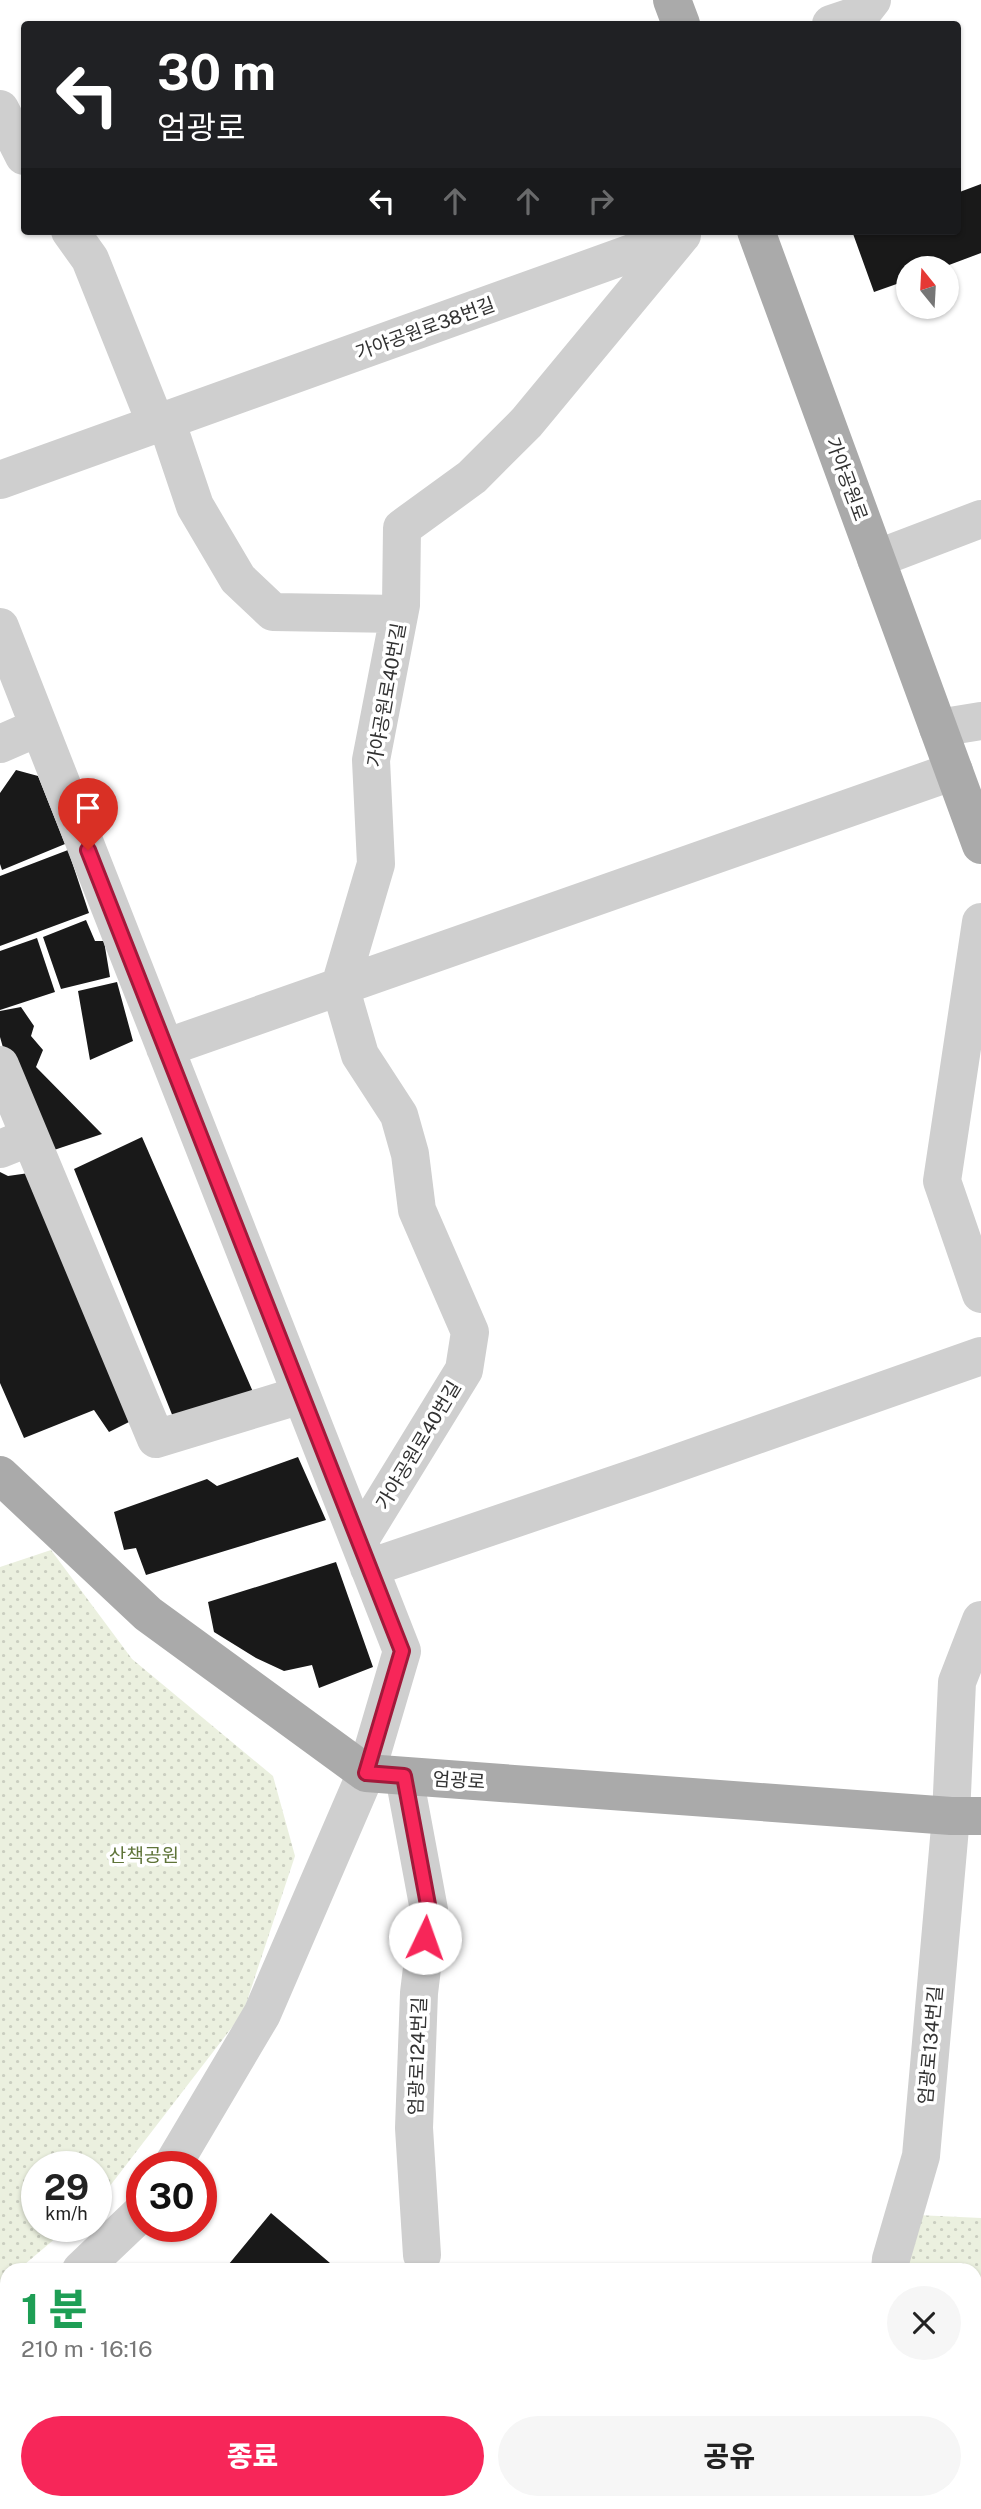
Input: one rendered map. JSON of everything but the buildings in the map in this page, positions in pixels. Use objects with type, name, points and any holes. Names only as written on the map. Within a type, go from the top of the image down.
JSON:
[{"type":"main road","points":[[672,0],[680,21]]},
{"type":"main road","name":"가야공원로","points":[[757,235],[981,845]]},
{"type":"main road","points":[[0,1475],[148,1614],[366,1773]]},
{"type":"main road","name":"엄광로","points":[[366,1773],[966,1816]]},
{"type":"street","points":[[840,21],[861,14],[872,0]]},
{"type":"street","points":[[73,235],[90,258],[195,506],[238,579],[273,612],[399,614]]},
{"type":"street","name":"가야공원로38번길","points":[[0,480],[681,235]]},
{"type":"street","name":"가야공원로40번길","points":[[364,1555],[464,1370],[470,1332],[417,1210],[410,1154],[399,1115],[360,1055],[340,986],[376,863],[371,760],[399,614],[402,528],[472,477],[526,423],[685,235]]},
{"type":"street","points":[[876,559],[981,519]]},
{"type":"street","points":[[0,627],[402,1651],[366,1773],[262,2014],[181,2151]]},
{"type":"street","points":[[938,728],[981,721]]},
{"type":"street","points":[[0,744],[39,727]]},
{"type":"street","points":[[165,1048],[954,771]]},
{"type":"street","points":[[981,922],[942,1181],[981,1294]]},
{"type":"street","points":[[0,1065],[15,1143],[156,1439],[302,1395]]},
{"type":"street","points":[[364,1555],[646,1474],[981,1356]]},
{"type":"street","name":"엄광로134번길","points":[[891,2263],[921,2156],[966,1816],[957,1682],[981,1620]]},
{"type":"street","name":"엄광로124번길","points":[[404,1776],[429,1910],[419,1993],[414,2128],[422,2255]]},
{"type":"street","points":[[88,2263],[126,2227]]},
{"type":"green space","name":"산책공원","points":[[51,1550],[132,1659],[273,1776],[295,1856],[243,2013],[137,2151],[126,2151],[126,2165],[112,2183],[112,2151],[21,2151],[21,2242],[51,2242],[26,2263],[0,2263],[0,1567]]},
{"type":"green space","points":[[917,2215],[981,2218],[981,2263],[906,2263]]},
{"type":"route","points":[[88,850],[402,1651],[366,1773],[404,1776],[429,1910],[425,1938]]}]
